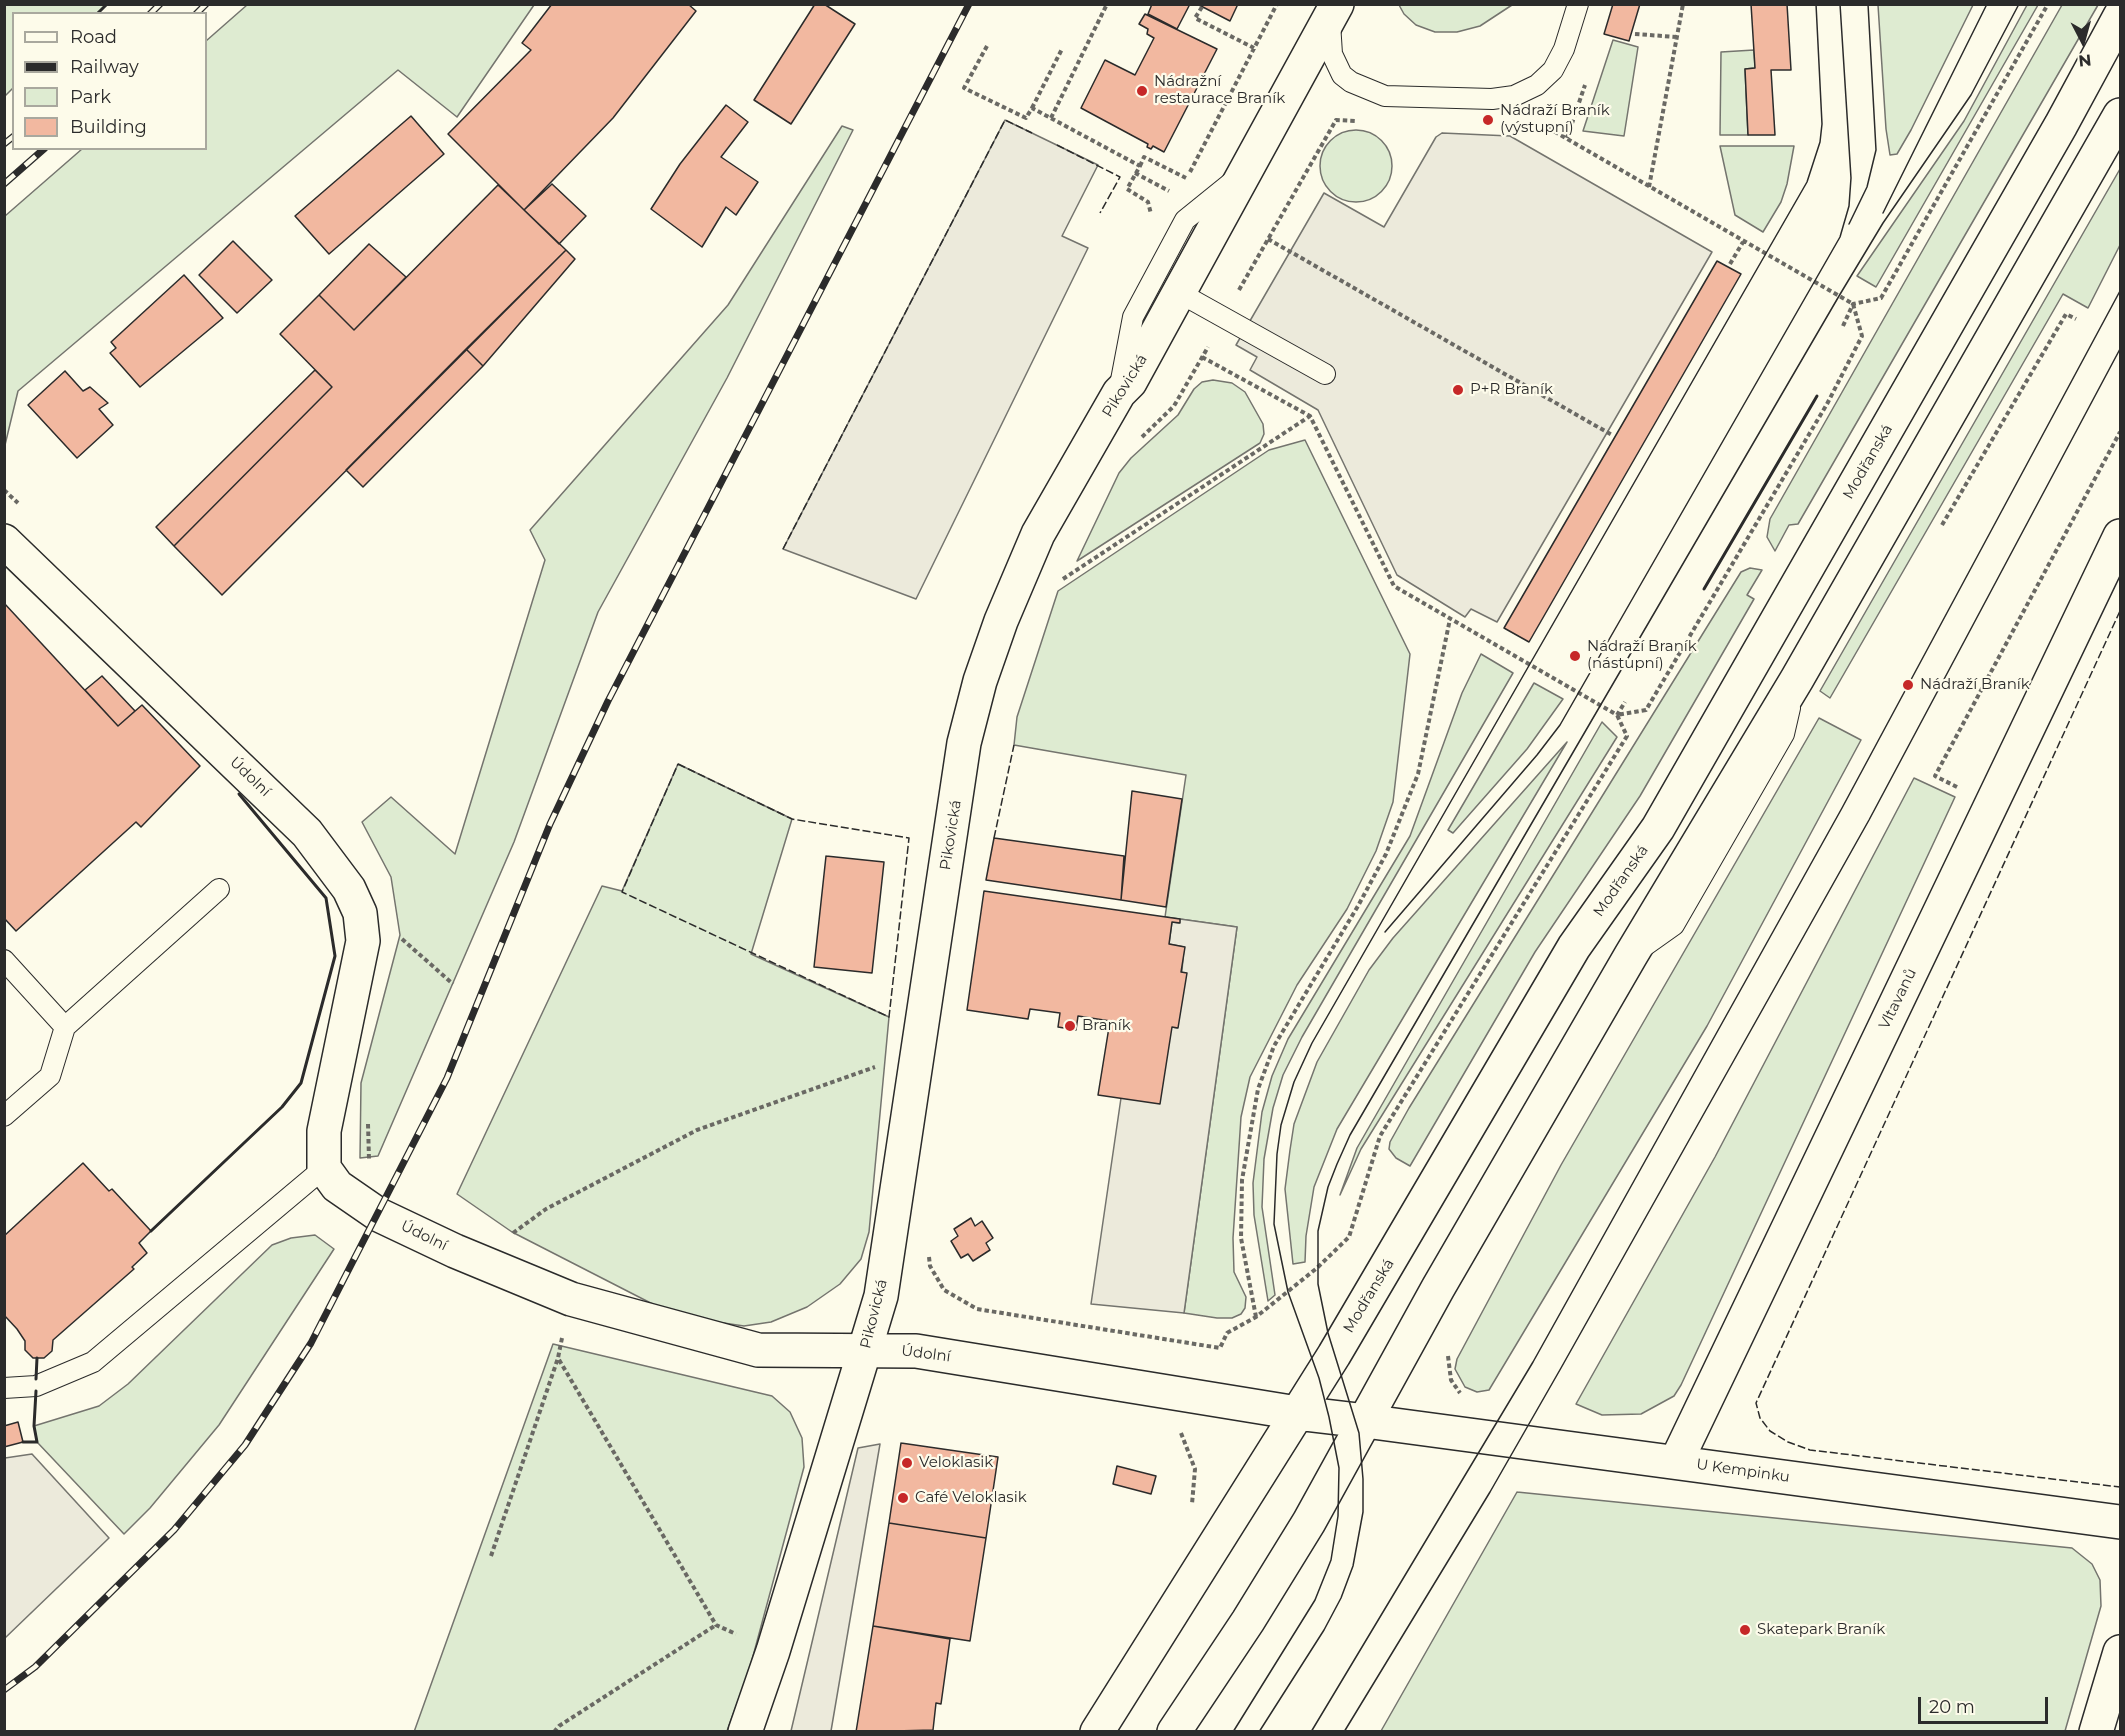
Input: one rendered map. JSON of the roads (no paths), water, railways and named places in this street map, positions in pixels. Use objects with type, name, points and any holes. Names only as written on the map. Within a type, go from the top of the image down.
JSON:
[{"type":"street","name":"Pikovická","points":[[745,1731],[773,1651],[881,1296],[964,743],[980,681],[1000,621],[1038,534],[1119,393],[1130,382],[1334,9]]},
{"type":"street","name":"Modřanská","points":[[1097,1731],[1399,1247],[1574,947],[1658,828],[1976,276],[2121,15]]},
{"type":"street","points":[[1174,1731],[1309,1522],[1444,1278],[1631,955],[1797,679],[2121,115]]},
{"type":"street","name":"Vltavanů","points":[[1676,1462],[2121,536]]},
{"type":"street","name":"Údolní","points":[[4,541],[307,833],[349,889],[360,913],[363,941],[324,1131],[324,1168],[337,1186],[379,1215],[455,1251],[571,1299],[758,1350],[916,1351],[1365,1422]]},
{"type":"street","name":"U Kempinku","points":[[1365,1422],[2121,1522]]},
{"type":"street","points":[[2096,1731],[2121,1653]]},
{"type":"lane","points":[[1334,9],[1329,30],[1332,54],[1342,75],[1351,82],[1385,96],[1492,99],[1514,96],[1537,85],[1553,70],[1564,49],[1578,4]]},
{"type":"lane","points":[[1119,393],[1133,317],[1185,220],[1244,173]]},
{"type":"lane","points":[[1178,292],[1325,374]]},
{"type":"lane","points":[[4,1116],[50,1076],[65,1027],[219,889]]},
{"type":"lane","points":[[4,960],[65,1027]]},
{"type":"lane","points":[[4,1388],[36,1386],[93,1362],[324,1168]]},
{"type":"tram line","points":[[1233,1732],[1315,1600],[1331,1560],[1338,1516],[1339,1468],[1329,1417],[1319,1378],[1288,1292],[1274,1224],[1277,1154],[1281,1125],[1294,1082],[1312,1043],[1807,182],[1820,142],[1822,124],[1816,4]]},
{"type":"tram line","points":[[1385,932],[1537,755],[1560,725],[1840,237],[1849,206],[1851,178],[1840,4]]},
{"type":"tram line","points":[[1849,224],[1867,187],[1876,150],[1868,4]]},
{"type":"tram line","points":[[1883,213],[1987,4]]},
{"type":"tram line","points":[[1259,1732],[1324,1630],[1341,1598],[1353,1566],[1363,1512],[1359,1433],[1328,1333],[1318,1284],[1318,1231],[1328,1187],[1337,1164],[1350,1135],[1839,296],[1883,223],[1971,95],[2019,4]]},
{"type":"tram line","points":[[1311,1732],[1533,1362],[1842,808],[2120,291]]},
{"type":"tram line","points":[[1344,1732],[1490,1492],[1869,820],[2120,349]]},
{"type":"railway","points":[[152,12],[160,4]]},
{"type":"railway","points":[[198,12],[206,4]]},
{"type":"railway","points":[[4,1690],[35,1667],[174,1530],[245,1445],[311,1343],[447,1078],[550,824],[608,701],[969,4]]},
{"type":"railway","points":[[4,144],[12,138]]},
{"type":"railway","points":[[4,184],[43,150]]},
{"type":"place","name":"Nádražní restaurace Braník","points":[[1142,91]]},
{"type":"place","name":"Nádraží Braník (výstupní)","points":[[1488,120]]},
{"type":"place","name":"P+R Braník","points":[[1458,390]]},
{"type":"place","name":"Nádraží Braník (nástupní)","points":[[1575,656]]},
{"type":"place","name":"Nádraží Braník","points":[[1908,685]]},
{"type":"place","name":"Braník","points":[[1070,1026]]},
{"type":"place","name":"Veloklasik","points":[[907,1463]]},
{"type":"place","name":"Café Veloklasik","points":[[903,1498]]},
{"type":"place","name":"Skatepark Braník","points":[[1745,1630]]}]
